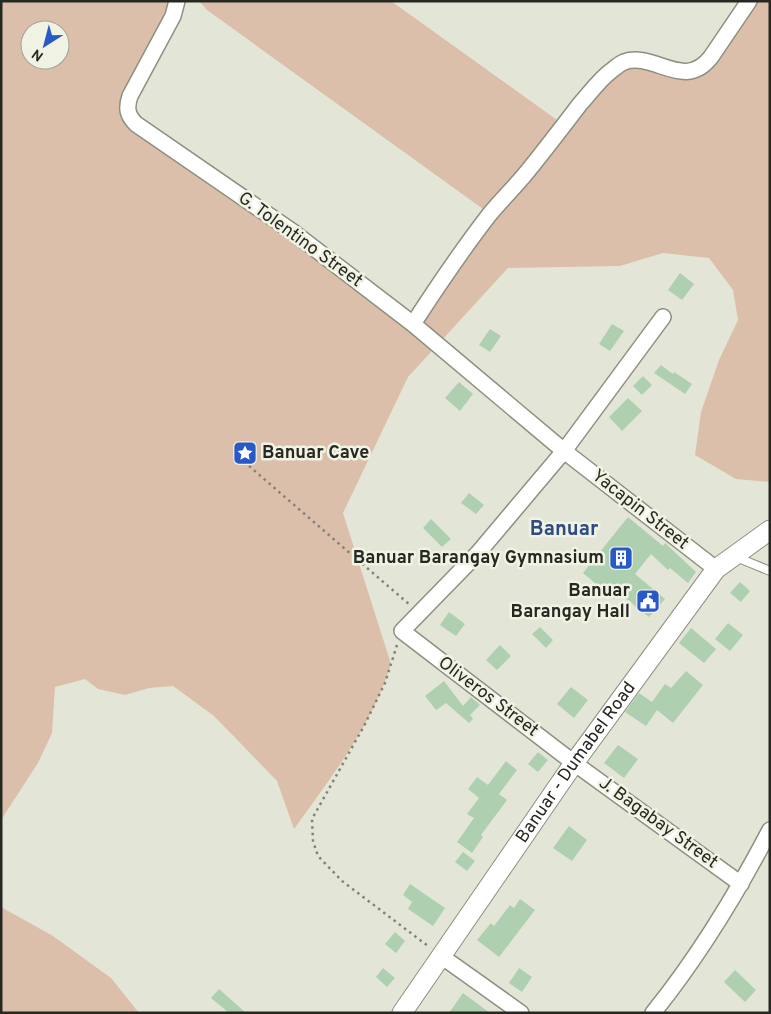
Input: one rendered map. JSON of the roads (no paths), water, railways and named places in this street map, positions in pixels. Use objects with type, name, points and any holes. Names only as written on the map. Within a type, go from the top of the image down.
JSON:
[{"type":"street","name":"G. Tolentino Street","points":[[177,1],[173,16],[130,96],[127,104],[127,112],[130,118],[293,232],[413,324],[564,451]]},
{"type":"street","points":[[413,324],[457,258],[490,214],[531,167],[593,88],[623,62],[637,60],[673,70],[690,71],[698,69],[705,65],[711,57],[749,1]]},
{"type":"street","points":[[564,451],[663,317]]},
{"type":"street","name":"Yacapin Street","points":[[564,451],[716,570]]},
{"type":"street","name":"Oliveros Street","points":[[564,451],[478,553],[418,612],[402,631],[574,763]]},
{"type":"street","name":"Banuar - Dumabel Road","points":[[402,1013],[574,763],[716,570],[770,530]]},
{"type":"street","name":"J. Bagabay Street","points":[[574,763],[741,884]]},
{"type":"street","points":[[653,1013],[696,956],[741,884],[770,830]]},
{"type":"street","points":[[441,956],[521,1013]]},
{"type":"lane","points":[[734,556],[770,571]]},
{"type":"place","name":"Banuar Cave","points":[[245,453]]},
{"type":"place","name":"Banuar Barangay Gymnasium","points":[[621,558]]},
{"type":"place","name":"Banuar Barangay Hall","points":[[648,601]]},
{"type":"district","name":"Banuar","points":[[564,530]]}]
